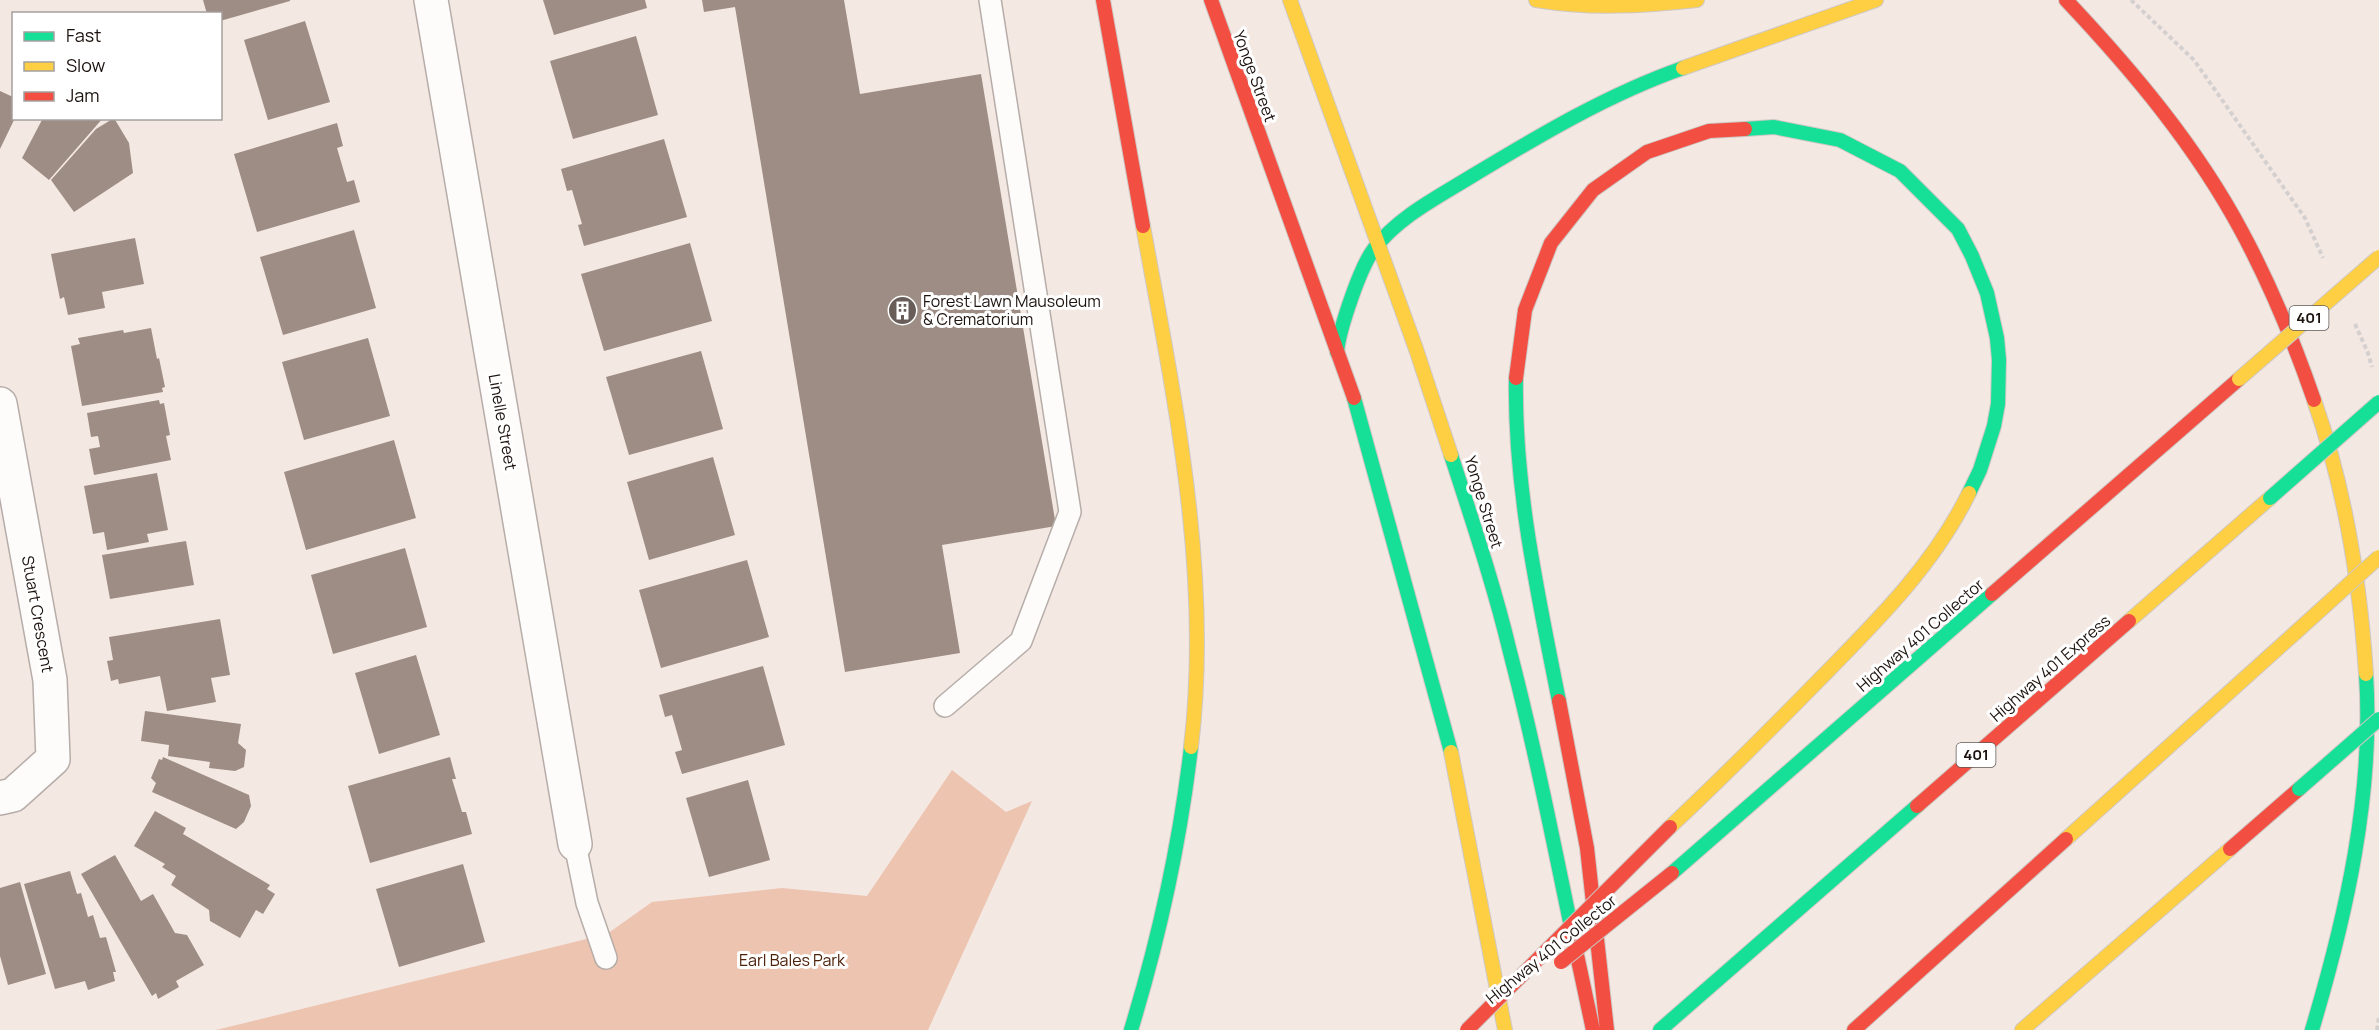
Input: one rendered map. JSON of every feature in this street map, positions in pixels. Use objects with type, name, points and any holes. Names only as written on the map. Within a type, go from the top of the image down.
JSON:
[{"type":"main road","points":[[1103,0],[1177,416],[1191,528],[1196,628],[1194,715],[1176,842],[1160,924],[1131,1030]]},
{"type":"main road","name":"Yonge Street","points":[[1211,0],[1355,400],[1453,758],[1505,1030]]},
{"type":"main road","name":"Yonge Street","points":[[1290,0],[1450,448],[1507,640],[1541,784],[1593,1030]]},
{"type":"main road","points":[[1536,0],[1581,5],[1623,5],[1665,4],[1697,0]]},
{"type":"main road","points":[[1337,352],[1355,289],[1373,249],[1402,221],[1545,132],[1622,92],[1652,79],[1876,0]]},
{"type":"main road","points":[[2066,0],[2117,55],[2157,103],[2188,145],[2241,232],[2266,281],[2310,387],[2348,524],[2358,582],[2363,640],[2366,750],[2349,882],[2329,972],[2312,1030]]},
{"type":"main road","points":[[1467,1030],[1670,827],[1837,662],[1882,614],[1918,572],[1949,527],[1974,482],[1990,440],[1997,415],[2001,362],[1996,327],[1982,280],[1961,234],[1922,188],[1885,161],[1850,143],[1804,130],[1772,126],[1723,127],[1676,139],[1634,159],[1597,185],[1576,205],[1541,262],[1526,304],[1518,347],[1516,376],[1518,450],[1541,607],[1587,845],[1606,1030]]},
{"type":"main road","name":"Highway 401 Collector","points":[[1551,970],[1672,873],[2379,257]]},
{"type":"main road","name":"Highway 401 Express","points":[[1660,1030],[2379,402]]},
{"type":"main road","points":[[1854,1030],[2379,557]]},
{"type":"main road","points":[[2022,1030],[2379,719]]},
{"type":"main road","name":"Highway 401 Collector","points":[[1477,1030],[1532,985]]},
{"type":"street","name":"Linelle Street","points":[[431,0],[575,844]]},
{"type":"street","name":"Stuart Crescent","points":[[0,404],[50,680],[53,759],[13,795],[0,798]]},
{"type":"lane","points":[[945,706],[1021,641],[1070,512],[990,0]]},
{"type":"lane","points":[[575,844],[587,903],[606,958]]},
{"type":"path","points":[[2131,0],[2194,60],[2305,218],[2324,260]]},
{"type":"path","points":[[2354,322],[2368,353],[2374,375]]},
{"type":"path","points":[[2377,1030],[2379,1017]]},
{"type":"green space","name":"Earl Bales Park","points":[[952,770],[1006,812],[1032,801],[928,1030],[216,1030],[607,934],[652,902],[782,888],[867,896]]},
{"type":"building","points":[[203,0],[290,0],[222,20],[222,12],[206,12]]},
{"type":"building","points":[[543,0],[645,0],[647,8],[554,35]]},
{"type":"building","name":"Forest Lawn Mausoleum & Crematorium","points":[[702,0],[844,0],[860,94],[981,74],[1056,526],[942,545],[960,653],[845,672],[735,7],[704,12]]},
{"type":"building","points":[[305,21],[330,102],[268,120],[244,40]]},
{"type":"building","points":[[636,36],[658,115],[573,139],[550,61]]},
{"type":"building","points":[[0,91],[12,97],[12,120],[14,120],[0,149]]},
{"type":"building","points":[[42,120],[101,120],[49,180],[22,158]]},
{"type":"building","points":[[111,120],[115,120],[129,143],[133,173],[74,212],[51,180],[96,129]]},
{"type":"building","points":[[337,123],[343,146],[337,148],[347,182],[354,180],[360,202],[257,232],[234,154]]},
{"type":"building","points":[[664,139],[687,217],[584,246],[578,225],[582,224],[572,190],[567,191],[561,169]]},
{"type":"building","points":[[354,230],[376,308],[283,335],[260,257]]},
{"type":"building","points":[[135,238],[144,284],[102,292],[105,308],[68,315],[64,297],[60,299],[51,254]]},
{"type":"building","points":[[690,243],[712,321],[604,351],[581,274]]},
{"type":"building","points":[[151,328],[165,387],[162,388],[163,392],[82,406],[71,346],[80,344],[78,338],[123,330],[124,333]]},
{"type":"building","points":[[368,338],[390,416],[304,440],[282,362]]},
{"type":"building","points":[[701,351],[723,429],[629,455],[606,377]]},
{"type":"building","points":[[159,400],[160,404],[164,403],[170,435],[166,436],[171,460],[94,475],[89,449],[100,447],[98,436],[91,437],[87,413]]},
{"type":"building","points":[[394,440],[416,518],[306,550],[284,472]]},
{"type":"building","points":[[713,457],[735,535],[649,560],[627,482]]},
{"type":"building","points":[[157,473],[168,530],[147,534],[149,542],[107,550],[104,532],[93,534],[84,486]]},
{"type":"building","points":[[186,541],[194,585],[110,599],[102,555]]},
{"type":"building","points":[[405,548],[427,627],[333,654],[311,575]]},
{"type":"building","points":[[747,560],[769,637],[661,668],[639,590]]},
{"type":"building","points":[[220,619],[230,675],[211,678],[216,702],[167,711],[160,676],[119,684],[118,679],[111,681],[107,661],[113,660],[109,637]]},
{"type":"building","points":[[416,655],[440,735],[379,754],[355,673]]},
{"type":"building","points":[[763,666],[785,745],[682,774],[675,752],[682,750],[672,715],[665,717],[659,695]]},
{"type":"building","points":[[145,711],[241,724],[238,743],[246,750],[244,767],[235,771],[209,768],[210,762],[168,756],[169,745],[141,741]]},
{"type":"building","points":[[163,757],[249,795],[251,806],[244,822],[236,829],[152,792],[156,783],[151,778],[159,759],[162,760]]},
{"type":"building","points":[[450,757],[456,779],[452,779],[462,812],[466,812],[472,834],[370,863],[348,786]]},
{"type":"building","points":[[748,780],[770,860],[709,877],[686,798]]},
{"type":"building","points":[[155,811],[186,828],[183,834],[270,885],[267,889],[275,894],[263,914],[256,910],[240,938],[210,921],[209,910],[171,885],[176,876],[162,867],[165,864],[134,846]]},
{"type":"building","points":[[115,855],[141,901],[153,894],[175,933],[187,935],[204,965],[176,981],[179,987],[158,999],[156,993],[152,996],[81,874]]},
{"type":"building","points":[[463,864],[485,942],[399,967],[376,889]]},
{"type":"building","points":[[70,871],[77,894],[81,893],[88,917],[93,915],[100,938],[106,937],[116,972],[113,972],[115,981],[88,990],[85,981],[55,989],[24,884]]},
{"type":"building","points":[[20,882],[46,974],[8,985],[0,956],[0,888]]},
{"type":"traffic: fast","points":[[1337,352],[1346,314],[1368,258],[1384,238],[1407,217],[1549,131],[1628,90],[1683,68]]},
{"type":"traffic: fast","points":[[1745,129],[1774,127],[1840,140],[1900,171],[1958,229],[1987,293],[1997,338],[1999,360],[1998,404],[1994,426],[1980,470],[1969,493]]},
{"type":"traffic: fast","points":[[1516,378],[1516,419],[1523,500],[1559,701]]},
{"type":"traffic: fast","points":[[1354,398],[1451,752]]},
{"type":"traffic: fast","points":[[2270,498],[2379,402]]},
{"type":"traffic: fast","points":[[1451,455],[1504,627],[1536,760],[1574,941]]},
{"type":"traffic: fast","points":[[1672,873],[1992,594]]},
{"type":"traffic: fast","points":[[2312,1030],[2336,943],[2355,854],[2366,764],[2366,674]]},
{"type":"traffic: fast","points":[[2299,789],[2379,719]]},
{"type":"traffic: fast","points":[[1131,1030],[1151,960],[1167,890],[1181,819],[1191,747]]},
{"type":"traffic: fast","points":[[1660,1030],[1917,806]]},
{"type":"traffic: slow","points":[[1290,0],[1416,349],[1451,455]]},
{"type":"traffic: slow","points":[[1536,0],[1576,5],[1616,6],[1697,0]]},
{"type":"traffic: slow","points":[[1683,68],[1876,0]]},
{"type":"traffic: slow","points":[[1143,226],[1167,355],[1193,550],[1197,616],[1196,681],[1191,747]]},
{"type":"traffic: slow","points":[[2239,379],[2379,257]]},
{"type":"traffic: slow","points":[[2314,400],[2334,467],[2349,535],[2360,604],[2366,674]]},
{"type":"traffic: slow","points":[[1670,827],[1764,736],[1882,615],[1939,545],[1969,493]]},
{"type":"traffic: slow","points":[[2129,621],[2270,498]]},
{"type":"traffic: slow","points":[[2295,633],[2379,557]]},
{"type":"traffic: slow","points":[[2066,839],[2295,633]]},
{"type":"traffic: slow","points":[[1451,752],[1505,1030]]},
{"type":"traffic: slow","points":[[2022,1030],[2230,849]]},
{"type":"traffic: jam","points":[[1103,0],[1143,226]]},
{"type":"traffic: jam","points":[[1211,0],[1354,398]]},
{"type":"traffic: jam","points":[[2066,0],[2139,82],[2205,169],[2253,252],[2290,336],[2314,400]]},
{"type":"traffic: jam","points":[[1516,378],[1525,310],[1551,243],[1593,190],[1647,152],[1709,131],[1745,129]]},
{"type":"traffic: jam","points":[[1992,594],[2239,379]]},
{"type":"traffic: jam","points":[[1917,806],[2129,621]]},
{"type":"traffic: jam","points":[[1559,701],[1587,848],[1607,1030]]},
{"type":"traffic: jam","points":[[2230,849],[2299,789]]},
{"type":"traffic: jam","points":[[1467,1030],[1670,827]]},
{"type":"traffic: jam","points":[[1854,1030],[2066,839]]},
{"type":"traffic: jam","points":[[1561,962],[1672,873]]},
{"type":"traffic: jam","points":[[1574,941],[1593,1030]]},
{"type":"place","name":"Forest Lawn Mausoleum & Crematorium","points":[[902,310]]}]
